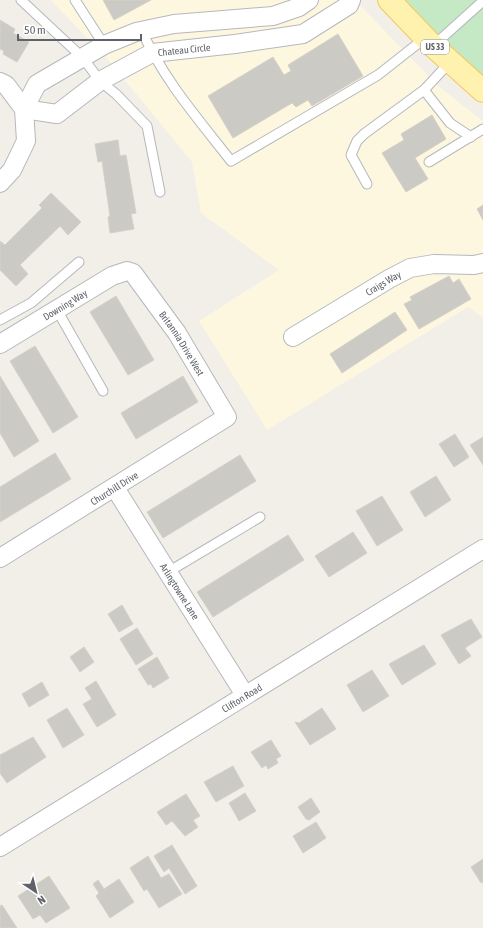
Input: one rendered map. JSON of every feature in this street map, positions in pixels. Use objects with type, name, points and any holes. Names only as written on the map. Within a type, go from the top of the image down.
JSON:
[{"type":"main road","name":"US 33","points":[[390,0],[429,42],[483,91]]},
{"type":"street","points":[[0,183],[12,170],[26,141],[24,109],[37,84],[104,45],[142,31],[174,24],[273,16],[299,7],[309,0]]},
{"type":"street","name":"Chateau Circle","points":[[24,109],[57,114],[100,81],[152,54],[303,34],[349,5],[351,0]]},
{"type":"street","points":[[0,82],[6,85],[24,109]]},
{"type":"street","name":"Craigs Way","points":[[293,337],[410,268],[434,264],[474,265],[483,263]]},
{"type":"street","name":"Downing Way","points":[[0,344],[112,276],[127,271],[133,273]]},
{"type":"street","name":"Britannia Drive West","points":[[133,273],[177,333],[228,417]]},
{"type":"street","name":"Churchill Drive","points":[[0,558],[116,488],[228,417]]},
{"type":"street","name":"Arlingtowne Lane","points":[[116,488],[246,696]]},
{"type":"street","name":"Clifton Road","points":[[0,847],[483,548]]},
{"type":"lane","points":[[21,0],[83,58],[100,81],[116,94],[147,126],[160,192]]},
{"type":"lane","points":[[75,0],[104,45]]},
{"type":"lane","points":[[142,31],[152,54],[168,78],[231,161],[378,75],[429,42],[483,1]]},
{"type":"lane","points":[[367,184],[351,155],[357,141],[424,90],[450,62]]},
{"type":"lane","points":[[424,90],[450,123],[471,137]]},
{"type":"lane","points":[[429,162],[483,129]]},
{"type":"lane","points":[[0,320],[31,303],[79,262]]},
{"type":"lane","points":[[57,310],[103,391]]},
{"type":"lane","points":[[168,572],[260,517]]},
{"type":"shaded area","points":[[51,0],[355,0],[438,86],[483,121],[483,317],[468,307],[267,430],[199,321],[279,270],[201,213],[192,162],[110,62]]},
{"type":"green space","points":[[391,0],[483,0],[483,91]]},
{"type":"building","points":[[103,0],[151,0],[114,20]]},
{"type":"building","points":[[0,20],[15,29],[13,33],[29,42],[17,62],[3,54],[4,51],[0,49]]},
{"type":"building","points":[[338,34],[363,76],[312,106],[308,100],[296,107],[292,103],[233,138],[208,96],[273,57],[284,75],[291,71],[288,65]]},
{"type":"building","points":[[432,115],[446,139],[415,158],[428,179],[406,192],[382,153],[404,140],[401,134]]},
{"type":"building","points":[[118,140],[120,156],[126,155],[136,213],[131,214],[134,229],[110,233],[108,217],[110,216],[102,161],[98,162],[95,144]]},
{"type":"building","points":[[51,193],[81,222],[68,235],[60,226],[20,265],[28,274],[16,286],[0,270],[0,241],[5,245],[42,208],[39,205]]},
{"type":"building","points":[[483,205],[483,220],[477,209]]},
{"type":"building","points":[[449,276],[453,283],[459,279],[471,299],[419,329],[404,304],[412,300],[410,297]]},
{"type":"building","points":[[116,296],[154,360],[128,375],[90,312]]},
{"type":"building","points":[[395,312],[407,330],[342,373],[330,354]]},
{"type":"building","points":[[35,346],[78,417],[53,433],[10,361]]},
{"type":"building","points":[[0,376],[39,441],[14,457],[0,433]]},
{"type":"building","points":[[183,376],[198,402],[136,439],[121,413]]},
{"type":"building","points":[[455,434],[469,457],[454,467],[439,444]]},
{"type":"building","points":[[483,437],[483,465],[470,445]]},
{"type":"building","points":[[55,453],[71,479],[0,522],[0,487]]},
{"type":"building","points":[[240,455],[256,481],[163,538],[147,512]]},
{"type":"building","points":[[436,476],[451,500],[425,517],[410,492]]},
{"type":"building","points":[[382,496],[403,530],[377,546],[356,511]]},
{"type":"building","points":[[353,532],[367,553],[329,577],[315,556]]},
{"type":"building","points":[[288,535],[304,560],[213,617],[197,592]]},
{"type":"building","points":[[122,605],[133,624],[119,632],[108,614]]},
{"type":"building","points":[[471,619],[482,637],[465,648],[471,656],[459,664],[441,635]]},
{"type":"building","points":[[137,628],[153,654],[136,665],[120,639]]},
{"type":"building","points":[[424,645],[436,664],[402,685],[389,664]]},
{"type":"building","points":[[84,647],[94,662],[80,672],[70,657]]},
{"type":"building","points":[[157,657],[169,678],[153,688],[151,684],[148,685],[138,669]]},
{"type":"building","points":[[372,670],[389,696],[363,712],[347,685]]},
{"type":"building","points":[[96,681],[116,715],[97,727],[83,704],[92,699],[85,688]]},
{"type":"building","points":[[42,682],[49,695],[29,707],[22,694]]},
{"type":"building","points":[[67,708],[84,735],[63,748],[47,720]]},
{"type":"building","points":[[322,708],[336,729],[310,745],[295,722],[299,723]]},
{"type":"building","points":[[33,737],[46,757],[7,783],[0,773],[0,755]]},
{"type":"building","points":[[271,740],[281,756],[276,759],[278,763],[268,769],[266,765],[262,768],[251,752]]},
{"type":"building","points":[[233,766],[244,786],[216,802],[204,782]]},
{"type":"building","points":[[245,793],[256,811],[239,821],[229,803]]},
{"type":"building","points":[[186,794],[200,816],[193,820],[198,827],[185,836],[172,821],[166,825],[157,812]]},
{"type":"building","points":[[311,798],[320,812],[309,820],[306,819],[298,807]]},
{"type":"building","points":[[316,822],[326,838],[303,853],[293,836]]},
{"type":"building","points":[[172,845],[197,886],[185,894],[169,868],[164,872],[154,856]]},
{"type":"building","points":[[148,856],[161,878],[169,874],[182,894],[159,908],[147,889],[144,891],[130,868]]},
{"type":"building","points":[[483,859],[483,882],[481,883],[471,867]]},
{"type":"building","points":[[49,876],[70,908],[46,923],[40,915],[33,919],[18,896]]},
{"type":"building","points":[[119,879],[134,902],[110,918],[96,896],[99,893],[93,884],[98,880],[104,889]]},
{"type":"building","points":[[2,905],[17,928],[0,928],[0,906]]}]
